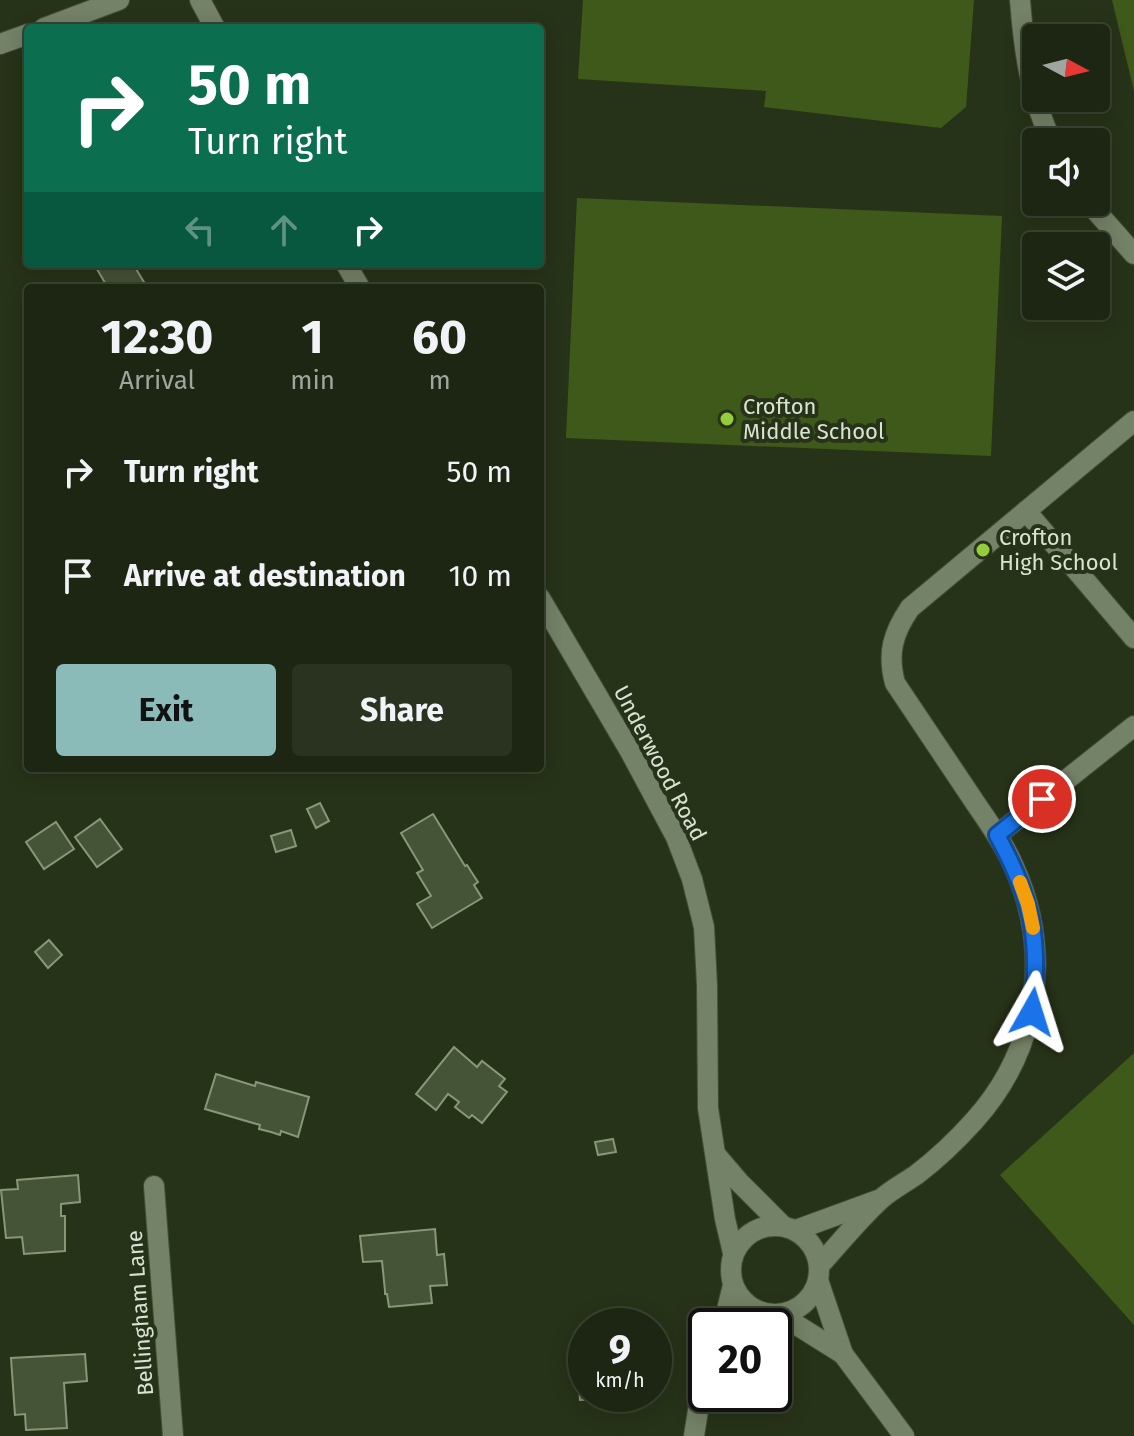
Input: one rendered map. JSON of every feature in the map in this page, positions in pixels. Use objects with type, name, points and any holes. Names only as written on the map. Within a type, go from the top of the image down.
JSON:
[{"type":"street","points":[[55,24],[119,0]]},
{"type":"street","points":[[200,0],[213,24]]},
{"type":"street","points":[[1020,0],[1027,71],[1046,128]]},
{"type":"street","points":[[0,44],[24,35]]},
{"type":"street","points":[[1100,216],[1134,254]]},
{"type":"street","points":[[752,1308],[739,1297],[730,1275],[733,1253],[741,1240],[753,1230],[767,1225],[790,1228],[881,1198],[918,1173],[947,1149],[995,1096],[1023,1042],[1032,1012],[1036,979],[1035,940],[1028,904],[1014,866],[997,835],[895,683],[891,668],[892,644],[899,624],[910,608],[1134,421]]},
{"type":"street","points":[[1026,511],[1134,638]]},
{"type":"street","name":"Underwood Road","points":[[544,605],[669,823],[692,879],[704,927],[708,1108],[733,1253]]},
{"type":"street","points":[[997,835],[1134,726]]},
{"type":"street","points":[[716,1155],[739,1182],[790,1228],[808,1239],[816,1252],[819,1273],[843,1354],[904,1436]]},
{"type":"street","name":"Bellingham Lane","points":[[154,1186],[173,1436]]},
{"type":"street","points":[[792,1311],[813,1292],[819,1273],[881,1198]]},
{"type":"street","points":[[727,1308],[733,1285]]},
{"type":"street","points":[[792,1328],[843,1354]]},
{"type":"street","points":[[694,1436],[698,1412]]},
{"type":"green space","points":[[583,0],[974,0],[966,107],[941,128],[764,107],[766,91],[578,79]]},
{"type":"green space","points":[[1112,0],[1134,0],[1134,91]]},
{"type":"green space","points":[[577,198],[1002,216],[991,456],[566,438]]},
{"type":"green space","points":[[1134,1053],[1134,1325],[1000,1175]]},
{"type":"building","points":[[96,268],[135,268],[145,284],[106,284]]},
{"type":"building","points":[[320,803],[329,821],[316,828],[307,809]]},
{"type":"building","points":[[433,814],[478,882],[474,885],[482,898],[432,928],[417,904],[431,896],[417,873],[423,870],[401,833]]},
{"type":"building","points":[[100,819],[122,849],[97,867],[75,837]]},
{"type":"building","points":[[56,822],[74,849],[44,869],[26,842]]},
{"type":"building","points":[[291,830],[296,846],[276,852],[271,836]]},
{"type":"building","points":[[49,940],[62,955],[48,968],[35,952]]},
{"type":"building","points":[[454,1047],[477,1067],[482,1061],[505,1079],[499,1086],[507,1092],[482,1123],[455,1107],[459,1102],[448,1094],[436,1110],[416,1094]]},
{"type":"building","points":[[216,1074],[309,1097],[298,1137],[281,1131],[280,1135],[259,1129],[260,1125],[205,1109]]},
{"type":"building","points":[[613,1139],[616,1152],[598,1155],[595,1142]]},
{"type":"building","points":[[78,1175],[80,1202],[61,1204],[61,1216],[65,1216],[65,1251],[24,1254],[22,1237],[6,1238],[1,1190],[18,1189],[17,1180]]},
{"type":"building","points":[[435,1229],[437,1255],[444,1254],[447,1285],[430,1286],[432,1303],[389,1307],[382,1261],[363,1262],[360,1236]]},
{"type":"building","points":[[85,1354],[87,1381],[64,1383],[67,1428],[26,1430],[25,1414],[15,1415],[11,1358]]},
{"type":"slow traffic","points":[[1020,882],[1033,928]]},
{"type":"place","name":"Crofton Middle School","points":[[727,419]]},
{"type":"place","name":"Crofton High School","points":[[983,550]]},
{"type":"route","points":[[1032,1012],[1036,979],[1035,940],[1028,904],[1014,866],[997,835],[1042,799]]}]
